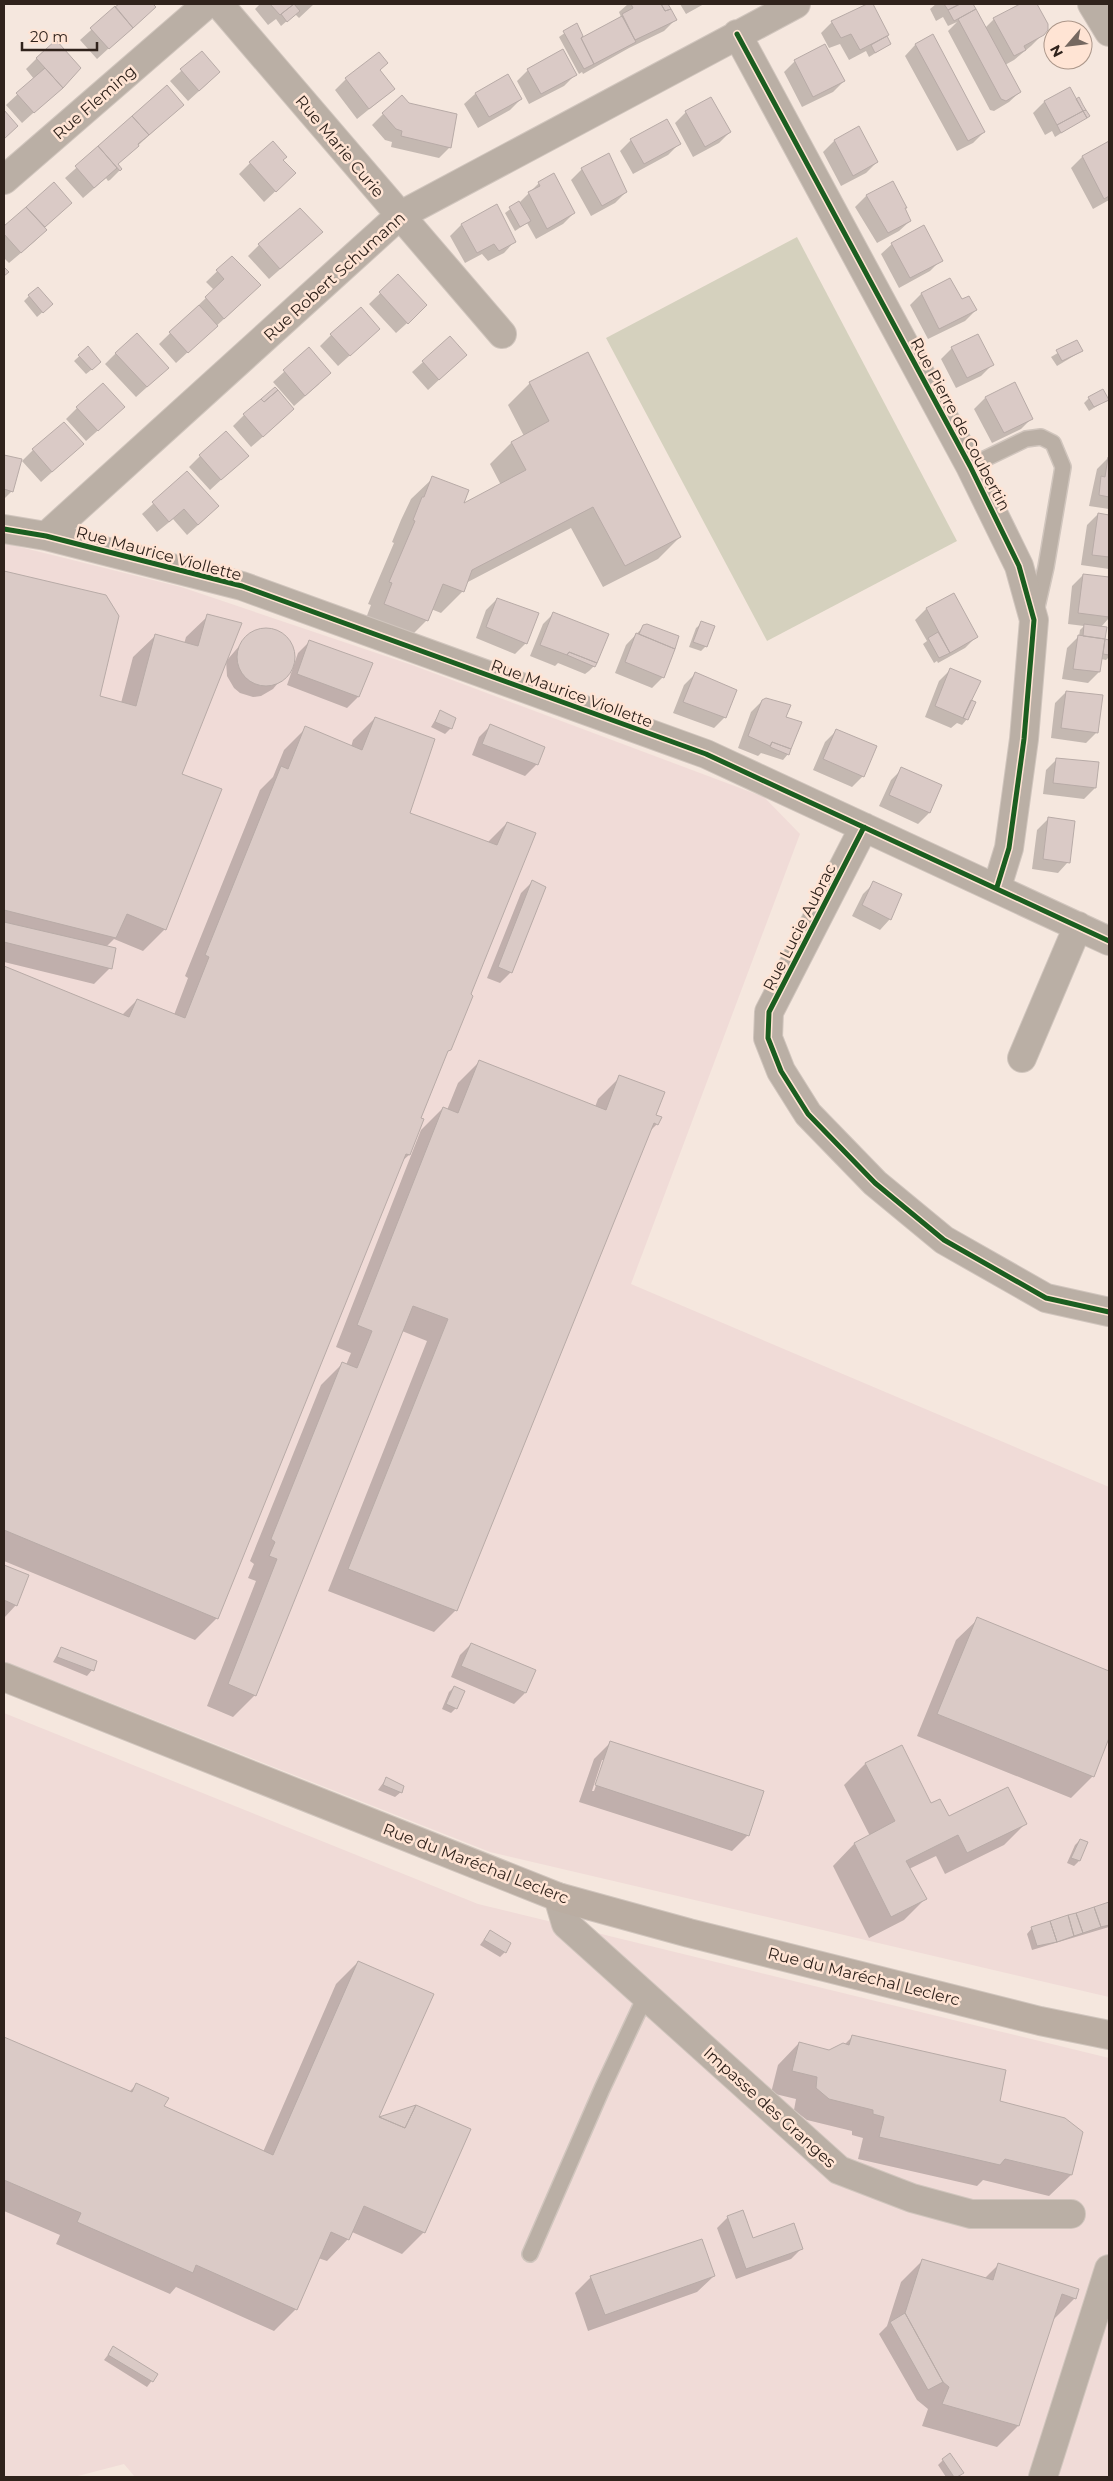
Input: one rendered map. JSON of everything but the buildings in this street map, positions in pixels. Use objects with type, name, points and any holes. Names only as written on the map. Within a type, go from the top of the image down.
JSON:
[{"type":"main road","name":"Rue du Maréchal Leclerc","points":[[4,1677],[558,1897],[689,1933],[888,1983],[1040,2021],[1109,2035]]},
{"type":"street","name":"Rue Fleming","points":[[4,180],[207,4]]},
{"type":"street","name":"Rue Marie Curie","points":[[219,4],[502,334]]},
{"type":"street","name":"Rue Robert Schumann","points":[[46,536],[399,216],[796,4]]},
{"type":"street","points":[[1092,4],[1109,32]]},
{"type":"street","name":"Rue Pierre de Coubertin","points":[[737,34],[970,466],[1020,566],[1034,620],[1024,739],[1009,848],[997,887]]},
{"type":"street","name":"Rue Maurice Viollette","points":[[4,529],[46,536],[251,590],[706,754],[997,887],[1109,941]]},
{"type":"street","name":"Rue Lucie Aubrac","points":[[864,827],[769,1012],[768,1038],[781,1071],[808,1114],[875,1183],[944,1240],[1046,1298],[1109,1312]]},
{"type":"street","points":[[1022,1058],[1078,926]]},
{"type":"street","name":"Impasse des Granges","points":[[558,1897],[566,1924],[839,2170],[912,2198],[971,2214],[1071,2214]]},
{"type":"street","points":[[1044,2477],[1109,2269]]},
{"type":"lane","points":[[970,466],[1026,439],[1040,438],[1053,443],[1063,467],[1046,567],[1034,620]]},
{"type":"lane","points":[[530,2254],[602,2089],[646,1996]]},
{"type":"shaded area","points":[[797,237],[957,541],[767,641],[606,338]]},
{"type":"shaded area","points":[[4,543],[181,587],[412,665],[764,797],[800,834],[631,1284],[1109,1487],[1109,1997],[490,1852],[63,1684],[4,1664]]},
{"type":"shaded area","points":[[4,1713],[478,1904],[1109,2058],[1109,2477],[135,2477],[124,2464],[74,2477],[4,2477]]},
{"type":"cycle path","points":[[737,34],[970,466],[1019,566],[1034,620],[1024,739],[1009,848],[997,887]]},
{"type":"cycle path","points":[[4,529],[46,536],[242,586],[706,754],[1109,941]]},
{"type":"cycle path","points":[[864,827],[769,1012],[768,1038],[781,1071],[808,1114],[875,1183],[944,1240],[1046,1298],[1109,1312]]}]
